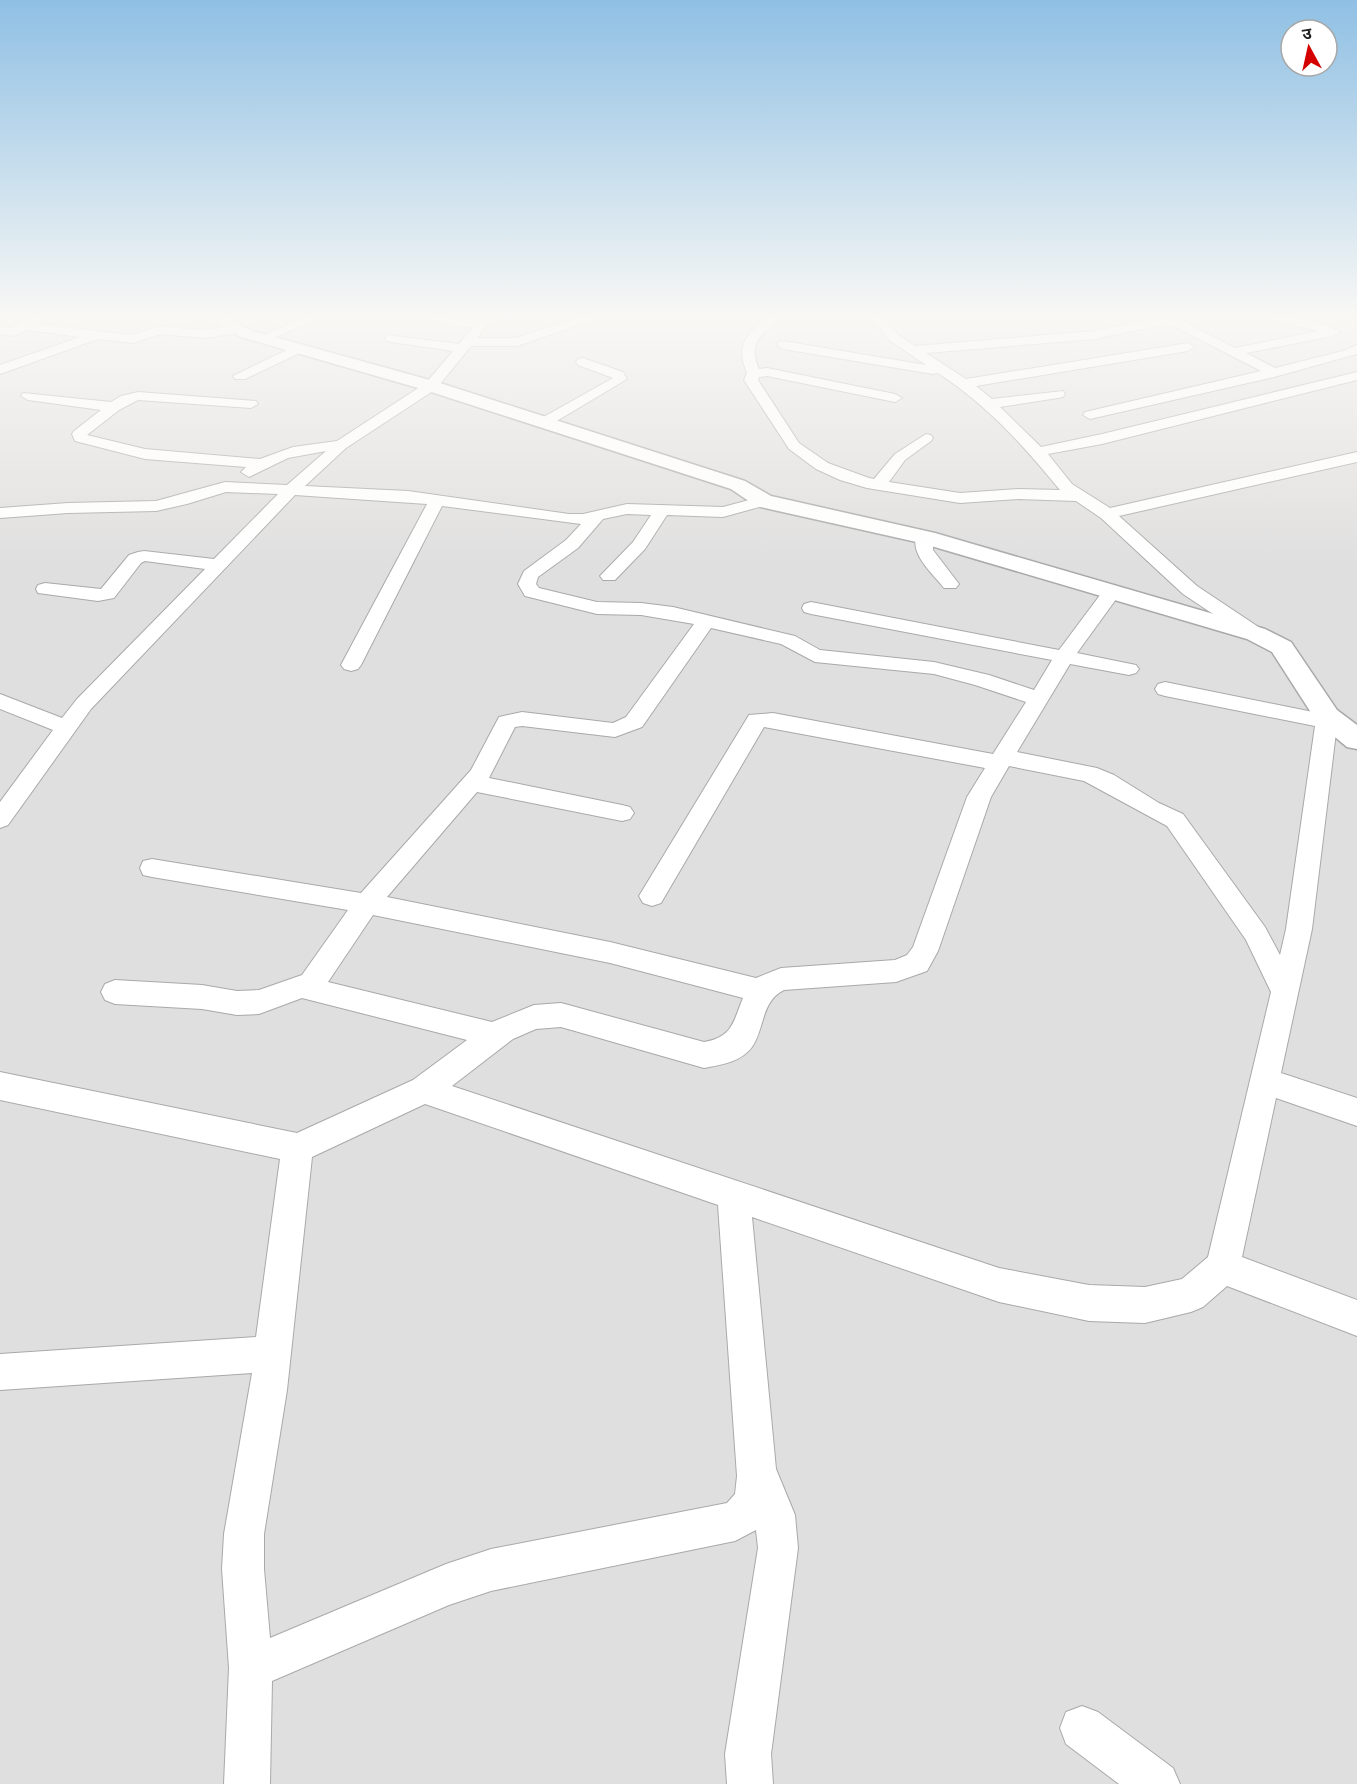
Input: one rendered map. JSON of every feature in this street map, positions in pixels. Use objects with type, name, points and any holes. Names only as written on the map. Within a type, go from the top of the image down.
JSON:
[{"type":"street","points":[[51,399],[114,408]]},
{"type":"street","points":[[126,399],[78,436],[145,454],[262,464]]},
{"type":"street","points":[[184,399],[251,404]]},
{"type":"street","points":[[0,819],[84,704],[291,490],[341,445],[412,399]]},
{"type":"street","points":[[473,399],[738,485],[764,501],[924,537],[1256,634],[1282,646],[1327,719],[1357,740]]},
{"type":"street","points":[[544,422],[584,399]]},
{"type":"street","points":[[764,399],[794,446],[833,472],[878,485],[960,498],[1018,494],[1079,496]]},
{"type":"street","points":[[983,399],[1037,452],[1066,487],[1107,514],[1190,590],[1256,634]]},
{"type":"street","points":[[989,404],[1022,399]]},
{"type":"street","points":[[1090,415],[1159,399]]},
{"type":"street","points":[[1037,452],[1102,439],[1263,399]]},
{"type":"street","points":[[878,485],[900,457],[926,438]]},
{"type":"street","points":[[0,513],[68,508],[156,506],[226,487],[285,452],[305,447],[341,445]]},
{"type":"street","points":[[1107,514],[1357,457]]},
{"type":"street","points":[[226,487],[408,496],[569,519],[597,516],[627,509],[723,512],[764,501]]},
{"type":"street","points":[[351,665],[437,500]]},
{"type":"street","points":[[609,576],[639,545],[662,510]]},
{"type":"street","points":[[597,516],[572,544],[531,574],[527,584],[532,592],[597,608],[658,610],[788,640],[815,656],[934,669],[982,680],[1039,699]]},
{"type":"street","points":[[924,537],[924,551],[950,584]]},
{"type":"street","points":[[45,589],[98,596],[107,594],[135,560],[144,556],[219,565]]},
{"type":"street","points":[[0,1086],[297,1148],[424,1090],[495,1035],[534,1017],[561,1015],[704,1055],[725,1051],[741,1039],[760,991],[768,984],[782,979],[896,971],[917,963],[925,951],[979,797],[1065,656],[1113,591]]},
{"type":"street","points":[[811,608],[1128,669]]},
{"type":"street","points":[[495,1035],[312,990],[312,983],[368,902],[489,761],[503,727],[513,720],[615,730],[630,725],[706,621]]},
{"type":"street","points":[[1165,689],[1327,719]]},
{"type":"street","points":[[0,700],[67,728]]},
{"type":"street","points":[[424,1090],[999,1285],[1089,1303],[1145,1305],[1191,1295],[1223,1267],[1299,929],[1327,719]]},
{"type":"street","points":[[652,896],[757,720],[773,720],[1089,774],[1106,781],[1151,809],[1175,820],[1256,934],[1285,992]]},
{"type":"street","points":[[472,783],[622,813]]},
{"type":"street","points":[[152,868],[368,902],[548,937],[692,971],[760,991]]},
{"type":"street","points":[[115,992],[202,997],[237,1003],[259,1002],[312,983]]},
{"type":"street","points":[[1265,1081],[1357,1112]]},
{"type":"street","points":[[247,1784],[251,1668],[243,1569],[244,1534],[272,1354],[297,1148]]},
{"type":"street","points":[[251,1668],[446,1585],[491,1570],[735,1521],[749,1512],[755,1497],[757,1469],[734,1195]]},
{"type":"street","points":[[1223,1267],[1357,1318]]},
{"type":"street","points":[[0,1372],[272,1354]]},
{"type":"street","points":[[750,1784],[748,1754],[778,1548],[775,1515],[757,1469]]},
{"type":"street","points":[[1083,1728],[1157,1784]]},
{"type":"shaded area","points":[[0,399],[1357,399],[1357,1784],[0,1784]]}]
